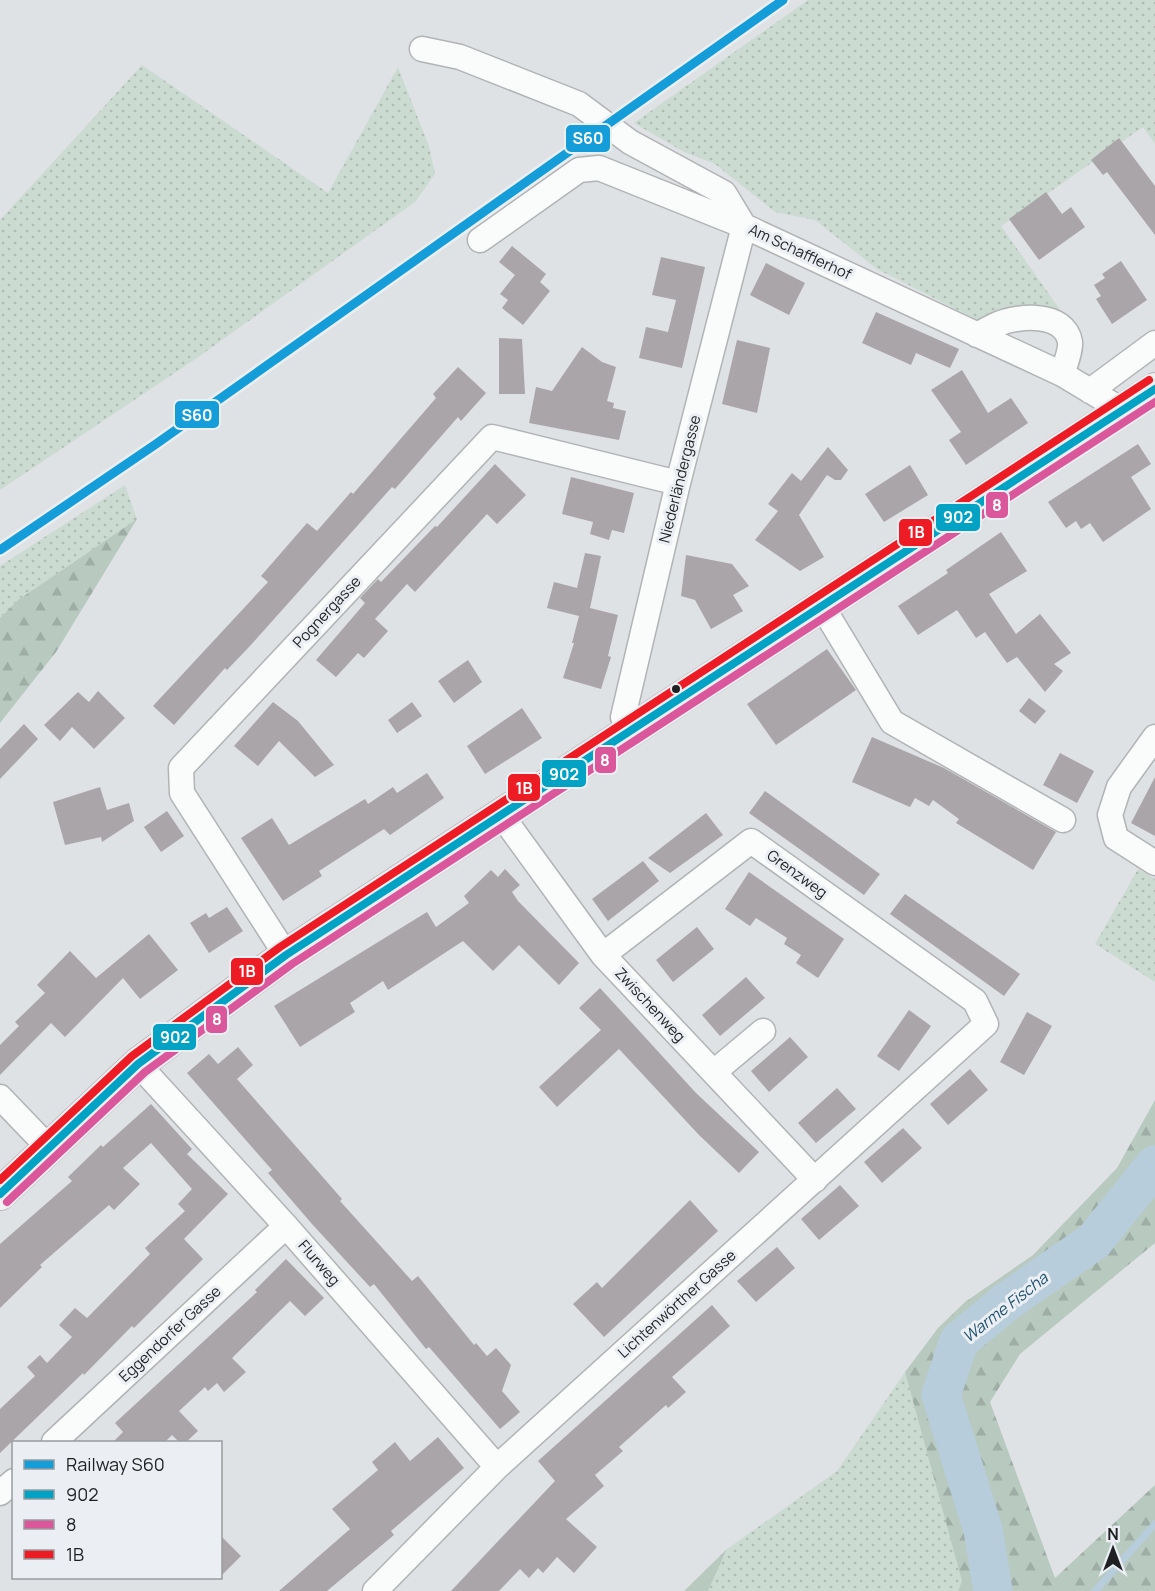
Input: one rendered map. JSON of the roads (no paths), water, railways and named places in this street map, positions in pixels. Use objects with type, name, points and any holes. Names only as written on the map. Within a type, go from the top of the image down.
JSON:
[{"type":"main road","points":[[0,1194],[138,1064],[286,955],[1144,398]]},
{"type":"street","points":[[422,49],[460,57],[579,104],[630,142],[724,193],[744,226]]},
{"type":"street","name":"Am Schafflerhof","points":[[480,240],[579,170],[599,168],[744,226],[1062,374],[1090,391],[1144,398]]},
{"type":"street","name":"Niederländergasse","points":[[629,732],[623,717],[678,483],[744,226]]},
{"type":"street","points":[[977,335],[1000,323],[1040,317],[1059,324],[1067,332],[1070,344],[1062,374]]},
{"type":"street","points":[[1090,391],[1155,343]]},
{"type":"street","name":"Pognergasse","points":[[286,955],[182,793],[181,768],[492,437],[678,483]]},
{"type":"street","points":[[822,606],[892,722],[1064,820]]},
{"type":"street","points":[[1155,737],[1119,787],[1110,815],[1116,838],[1155,863]]},
{"type":"street","name":"Zwischenweg","points":[[502,816],[603,955],[815,1180]]},
{"type":"street","name":"Grenzweg","points":[[603,955],[751,841],[975,1001],[987,1024]]},
{"type":"street","name":"Lichtenwörther Gasse","points":[[375,1591],[497,1467],[987,1024]]},
{"type":"street","points":[[714,1072],[763,1031]]},
{"type":"street","name":"Flurweg","points":[[138,1064],[286,1226],[497,1467]]},
{"type":"street","points":[[0,1097],[49,1148]]},
{"type":"street","name":"Eggendorfer Gasse","points":[[56,1441],[286,1226]]},
{"type":"street","points":[[0,1493],[12,1483]]},
{"type":"waterway","name":"Warme Fischa","points":[[993,1591],[983,1530],[941,1395],[959,1341],[1006,1302],[1094,1241],[1155,1165]]},
{"type":"waterway","points":[[1095,1591],[1155,1524]]},
{"type":"rail line","name":"S60","points":[[0,550],[156,444],[783,0]]}]
